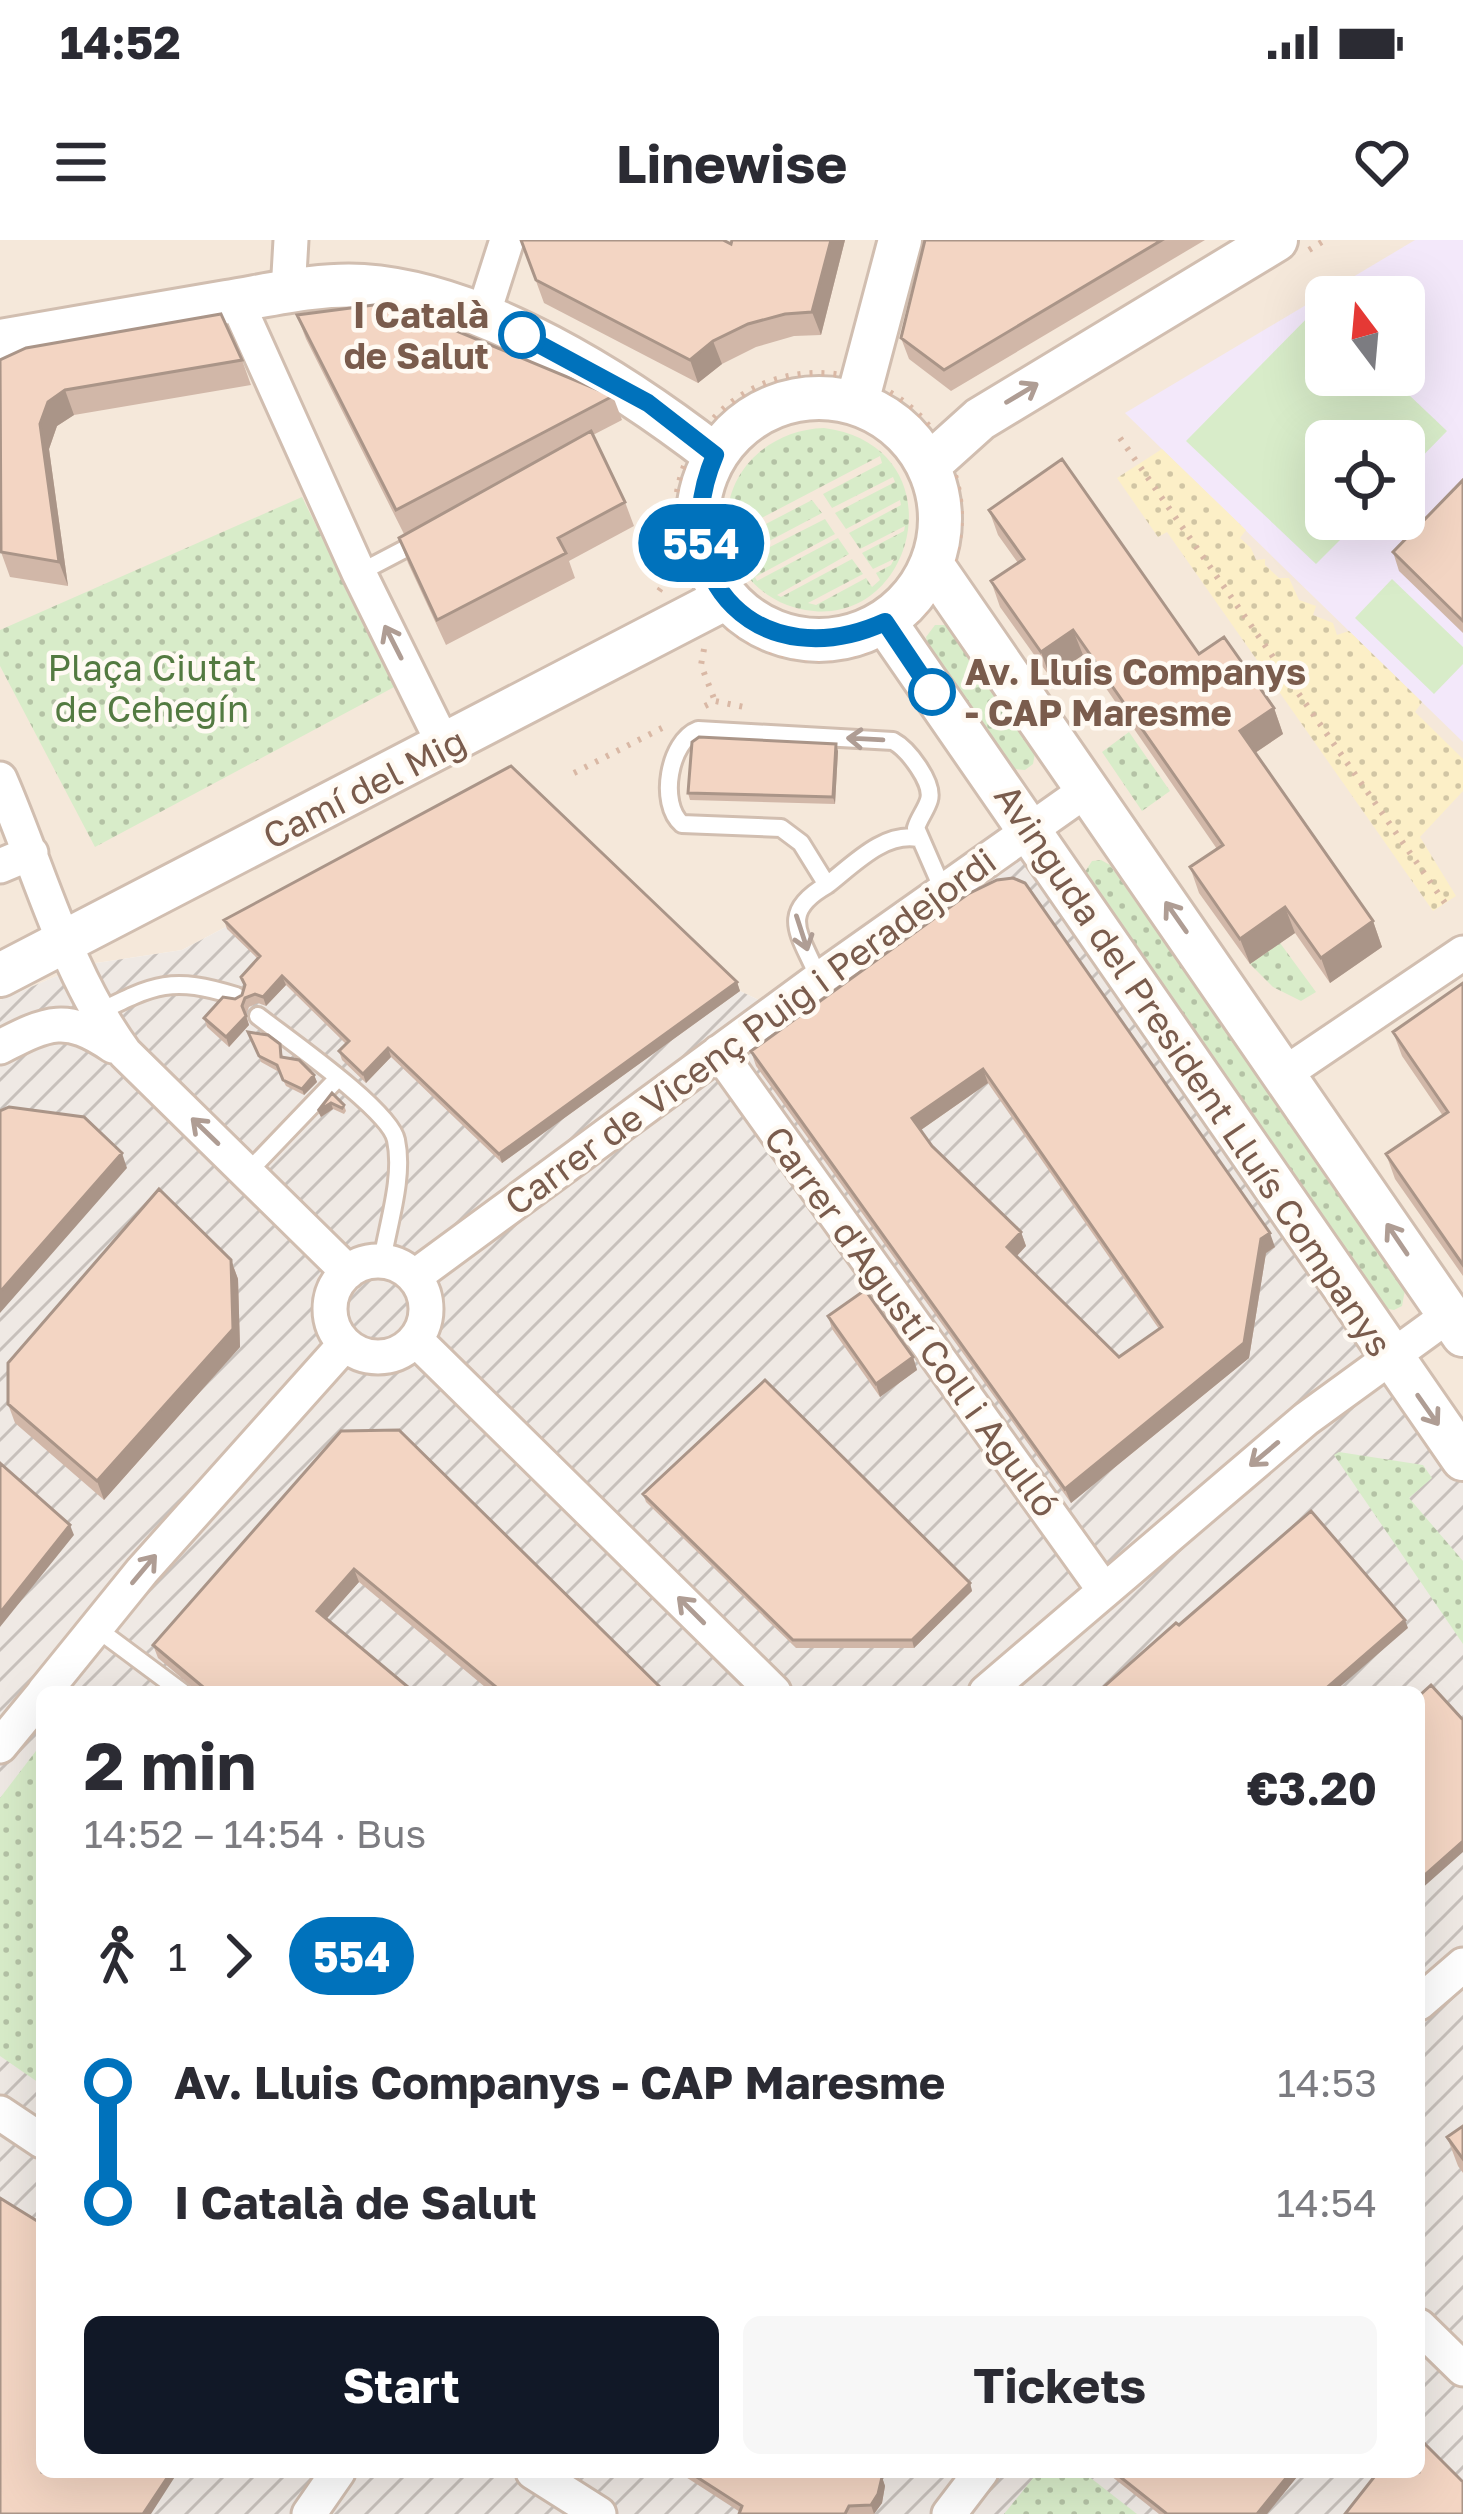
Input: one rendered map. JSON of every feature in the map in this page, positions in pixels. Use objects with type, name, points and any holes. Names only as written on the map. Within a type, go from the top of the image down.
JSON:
[{"type":"street","points":[[288,292],[291,240]]},
{"type":"street","points":[[483,315],[507,240]]},
{"type":"street","points":[[860,391],[900,240]]},
{"type":"street","points":[[938,457],[980,418],[1276,240]]},
{"type":"street","points":[[0,341],[288,292],[360,286],[421,294],[483,315],[648,403],[706,448]]},
{"type":"street","points":[[236,300],[359,573],[445,747]]},
{"type":"street","points":[[706,448],[762,411],[793,400],[860,391]]},
{"type":"street","points":[[706,448],[697,523],[712,618],[752,621],[784,636],[818,641],[890,630],[913,598],[938,575],[943,515],[938,457],[860,391]]},
{"type":"street","name":"Avinguda del President Lluís Companys","points":[[938,575],[1456,1325]]},
{"type":"street","name":"Camí del Mig","points":[[0,975],[445,747],[712,618]]},
{"type":"street","name":"Avinguda del President Lluís Companys","points":[[890,630],[1035,825],[1463,1459]]},
{"type":"street","points":[[0,779],[15,859],[63,942],[96,1013],[125,1053],[348,1273]]},
{"type":"street","name":"Carrer de Vicenç Puig i Peradejordi","points":[[414,1277],[819,979],[1088,789]]},
{"type":"street","points":[[1284,1074],[1463,953]]},
{"type":"street","points":[[0,1047],[62,1021],[84,1027],[125,1053]]},
{"type":"street","name":"Carrer d'Agustí Coll i Agulló","points":[[719,1052],[1104,1590]]},
{"type":"street","points":[[382,1261],[414,1277],[422,1288],[427,1315],[416,1340],[381,1358],[362,1355],[345,1345],[335,1331],[331,1300],[348,1273],[382,1261]]},
{"type":"street","points":[[993,1686],[1306,1418],[1390,1357],[1456,1325]]},
{"type":"street","points":[[416,1340],[768,1686]]},
{"type":"street","points":[[49,1686],[142,1570],[345,1345]]},
{"type":"street","points":[[0,1746],[36,1702]]},
{"type":"street","points":[[1425,1998],[1463,1965]]},
{"type":"street","points":[[0,2113],[36,2137]]},
{"type":"street","points":[[1425,2332],[1463,2369]]},
{"type":"street","points":[[309,2514],[334,2478]]},
{"type":"street","points":[[542,2478],[599,2514]]},
{"type":"street","points":[[949,2514],[976,2478]]},
{"type":"lane","points":[[359,573],[442,529]]},
{"type":"lane","points":[[827,885],[792,833],[781,828],[682,824],[675,818],[670,803],[674,753],[685,735],[698,730],[893,741],[902,746],[929,785],[931,796],[919,818],[918,838],[943,890]]},
{"type":"lane","points":[[819,979],[794,917],[797,907],[888,840],[918,838]]},
{"type":"lane","points":[[96,1013],[166,982],[236,996]]},
{"type":"lane","points":[[258,1016],[338,1078],[395,1133],[399,1158],[382,1261]]},
{"type":"lane","points":[[247,1173],[338,1078]]},
{"type":"lane","points":[[96,1628],[174,1686]]},
{"type":"path","points":[[835,374],[860,391],[905,402],[926,421],[938,457],[958,482],[959,549],[938,575],[926,612],[856,655],[808,659],[762,648],[712,618],[681,560],[675,503],[680,475],[706,448],[728,405],[778,378],[835,374]]},
{"type":"path","points":[[1120,438],[1445,903]]},
{"type":"path","points":[[646,601],[681,560]]},
{"type":"path","points":[[712,618],[701,665],[715,701]]},
{"type":"shaded area","points":[[0,240],[1463,240],[1463,1477],[763,1002],[740,991],[514,775],[182,950],[83,965],[0,1000]]},
{"type":"shaded area","points":[[1415,240],[1463,240],[1463,742],[1125,413],[1305,306],[1305,396],[1425,396],[1425,276],[1355,276]]},
{"type":"shaded area","points":[[514,775],[740,991],[763,1002],[1010,819],[1463,1477],[1463,2514],[0,2514],[0,1000],[83,965],[182,950]]},
{"type":"green space","points":[[1305,320],[1305,396],[1410,396],[1447,431],[1425,454],[1425,420],[1305,420],[1305,540],[1340,540],[1316,564],[1186,441]]},
{"type":"green space","points":[[824,428],[869,443],[896,470],[908,504],[906,540],[891,574],[866,599],[830,611],[787,605],[763,591],[739,563],[728,531],[728,508],[745,468],[760,452],[800,431]],"holes":[[[880,456],[882,463],[823,494],[832,508],[893,477],[895,482],[835,513],[846,529],[900,500],[901,505],[849,533],[860,549],[905,526],[904,531],[862,553],[873,569],[894,559],[876,573],[880,580],[872,587],[866,578],[816,605],[808,603],[863,574],[852,559],[777,595],[849,554],[838,538],[757,581],[755,577],[835,534],[825,519],[742,561],[741,556],[822,513],[812,500],[733,541],[731,534]]]},
{"type":"green space","name":"Plaça Ciutat de Cehegín","points":[[302,497],[396,686],[95,847],[0,666],[0,630]]},
{"type":"green space","points":[[1392,579],[1463,647],[1463,664],[1434,694],[1355,618]]},
{"type":"green space","points":[[935,625],[953,631],[1030,743],[1033,764],[1025,770],[1014,769],[1006,761],[928,646],[926,637]]},
{"type":"green space","points":[[1129,732],[1170,791],[1142,811],[1102,752]]},
{"type":"green space","points":[[1092,861],[1110,865],[1395,1271],[1405,1290],[1402,1306],[1394,1310],[1379,1307],[1083,875]]},
{"type":"green space","points":[[1280,943],[1316,992],[1301,1001],[1273,987],[1250,964]]},
{"type":"green space","points":[[1334,1455],[1423,1465],[1432,1478],[1409,1498],[1463,1561],[1463,1644]]},
{"type":"green space","points":[[36,1751],[36,2081],[0,2056],[0,1798]]},
{"type":"green space","points":[[1033,2478],[1091,2478],[1137,2514],[1004,2514]]},
{"type":"sand","points":[[1162,449],[1246,530],[1240,538],[1256,560],[1265,559],[1279,578],[1289,578],[1299,600],[1316,606],[1313,615],[1333,623],[1337,635],[1349,631],[1422,702],[1415,712],[1463,759],[1463,791],[1420,837],[1456,896],[1433,911],[1167,532],[1158,537],[1117,478]]},
{"type":"building","points":[[521,240],[723,240],[731,244],[732,240],[831,240],[812,312],[748,324],[713,341],[690,360],[536,280]]},
{"type":"building","points":[[925,240],[1162,240],[944,370],[901,338]]},
{"type":"building","points":[[389,303],[613,396],[396,510],[297,315]]},
{"type":"building","points":[[221,314],[242,360],[65,390],[48,402],[40,424],[59,562],[1,552],[0,360],[26,348]]},
{"type":"building","points":[[591,431],[625,502],[558,538],[566,553],[437,620],[399,538]]},
{"type":"building","points":[[1062,459],[1199,654],[1224,637],[1274,708],[1240,731],[1373,921],[1321,958],[1285,907],[1240,939],[1190,867],[1223,845],[1073,630],[1041,652],[991,581],[1024,559],[989,510]]},
{"type":"building","points":[[1463,480],[1463,621],[1393,552],[1405,540],[1425,540],[1425,519]]},
{"type":"building","points":[[699,737],[836,744],[833,797],[688,793],[692,742]]},
{"type":"building","points":[[511,766],[737,982],[499,1154],[388,1048],[363,1074],[339,1051],[349,1041],[282,976],[263,997],[245,998],[246,1016],[226,1037],[204,1018],[223,997],[242,995],[241,977],[260,956],[224,920]]},
{"type":"building","points":[[1013,878],[1025,883],[1270,1233],[1261,1239],[1244,1343],[1065,1489],[751,1051],[968,894]],"holes":[[[983,1069],[1162,1327],[1119,1357],[1007,1247],[1021,1232],[932,1146],[912,1118]]]},
{"type":"building","points":[[1463,983],[1463,1265],[1386,1154],[1448,1112],[1393,1032]]},
{"type":"building","points":[[248,1032],[268,1035],[280,1044],[281,1057],[299,1060],[314,1075],[302,1089],[283,1080],[277,1065],[259,1056]]},
{"type":"building","points":[[332,1093],[342,1108],[331,1103],[318,1111]]},
{"type":"building","points":[[9,1107],[84,1117],[122,1153],[0,1292],[0,1111]]},
{"type":"building","points":[[159,1189],[231,1260],[233,1329],[97,1481],[8,1404],[8,1363]]},
{"type":"building","points":[[865,1290],[913,1357],[876,1384],[828,1316]]},
{"type":"building","points":[[765,1380],[970,1583],[912,1640],[793,1640],[643,1494]]},
{"type":"building","points":[[399,1430],[659,1686],[495,1686],[354,1569],[317,1611],[407,1686],[202,1686],[153,1645],[341,1431]]},
{"type":"building","points":[[0,1463],[70,1525],[0,1613]]},
{"type":"building","points":[[1311,1511],[1405,1620],[1329,1686],[1105,1686]]},
{"type":"building","points":[[1431,1685],[1463,1720],[1463,1841],[1425,1875],[1425,1690]]},
{"type":"building","points":[[1463,2126],[1463,2159],[1447,2137]]},
{"type":"building","points":[[0,2198],[36,2220],[36,2478],[167,2478],[143,2514],[0,2514]]},
{"type":"building","points":[[1425,2444],[1463,2482],[1463,2514],[1345,2514],[1373,2478],[1425,2478]]},
{"type":"building","points":[[698,2478],[882,2478],[871,2505],[849,2506],[845,2514],[739,2514],[742,2506]]},
{"type":"building","points":[[1122,2478],[1286,2478],[1257,2514],[1167,2514]]},
{"type":"bus line","name":"554","points":[[522,335],[648,403],[715,455],[701,488],[697,523],[705,563],[726,598],[752,621],[784,636],[818,641],[853,637],[885,622],[932,692]]},
{"type":"place","name":"I Català de Salut","points":[[522,335]]},
{"type":"place","name":"Av. Lluis Companys - CAP Maresme","points":[[932,692]]}]
